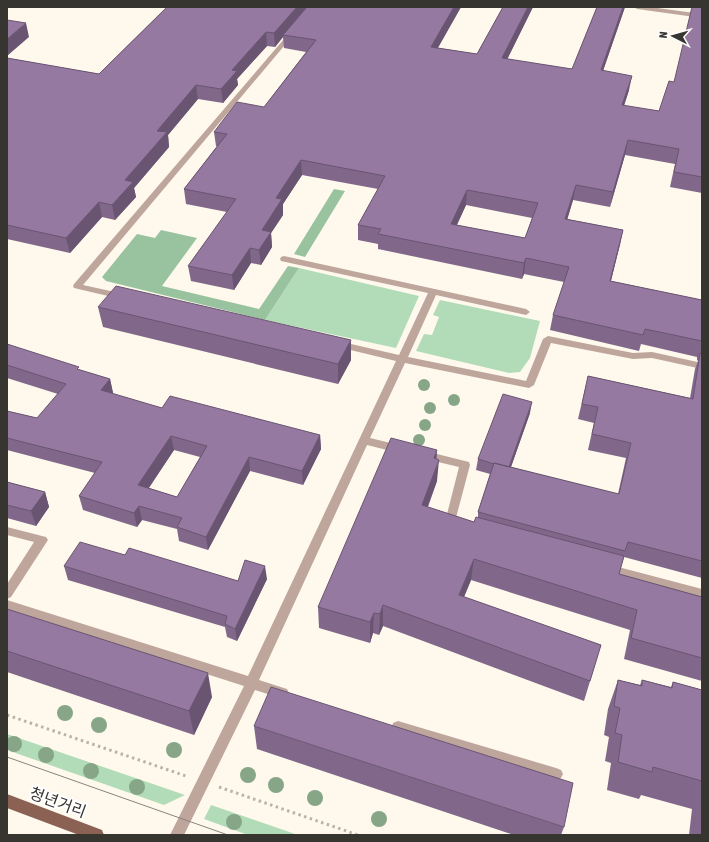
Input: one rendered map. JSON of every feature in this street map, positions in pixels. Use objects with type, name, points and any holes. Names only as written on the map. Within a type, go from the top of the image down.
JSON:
[{"type":"main road","name":"청년거리","points":[[7,801],[97,835]]},
{"type":"street","points":[[636,7],[702,16]]},
{"type":"street","points":[[131,298],[77,286],[299,25]]},
{"type":"street","points":[[284,259],[526,312]]},
{"type":"street","points":[[177,835],[251,684],[433,292]]},
{"type":"street","points":[[325,342],[529,385],[548,339],[633,356],[652,355],[702,366]]},
{"type":"street","points":[[364,440],[465,465],[448,526],[456,528]]},
{"type":"street","points":[[7,531],[42,540],[7,594]]},
{"type":"street","points":[[594,565],[702,594]]},
{"type":"street","points":[[7,605],[251,684],[297,697]]},
{"type":"street","points":[[388,724],[556,774]]},
{"type":"path","points":[[7,715],[358,835]]},
{"type":"green space","points":[[334,189],[345,191],[305,257],[294,254]]},
{"type":"green space","points":[[161,230],[197,238],[162,286],[259,309],[288,266],[299,268],[265,320],[106,281],[102,277],[137,234],[155,238]]},
{"type":"green space","points":[[299,268],[419,296],[396,348],[265,320]]},
{"type":"green space","points":[[440,300],[540,321],[530,358],[520,372],[509,373],[416,351],[424,334],[432,335],[439,317],[433,315]]},
{"type":"green space","points":[[7,734],[185,795],[164,805],[7,750]]},
{"type":"green space","points":[[211,805],[298,835],[248,835],[204,819]]},
{"type":"building","points":[[167,7],[297,7],[274,33],[266,32],[232,70],[237,71],[221,89],[196,85],[157,131],[167,132],[125,180],[133,182],[112,205],[99,202],[66,238],[7,225],[7,58],[99,74]]},
{"type":"building","points":[[307,7],[454,7],[431,47],[477,54],[503,7],[528,7],[502,58],[572,69],[597,7],[623,7],[601,70],[632,76],[622,105],[659,111],[669,81],[674,82],[692,7],[702,7],[702,177],[674,172],[679,149],[628,140],[613,192],[576,185],[565,219],[623,230],[610,281],[702,300],[702,341],[645,329],[643,335],[553,315],[569,267],[526,258],[524,263],[378,234],[381,229],[358,225],[385,176],[301,160],[276,198],[282,199],[262,230],[271,232],[259,250],[250,248],[232,275],[188,266],[236,199],[184,189],[227,134],[214,132],[237,102],[264,107],[316,40],[283,35]],"holes":[[[467,190],[538,203],[525,238],[451,224]]]},
{"type":"building","points":[[7,20],[26,23],[7,39]]},
{"type":"building","points":[[116,286],[351,340],[338,364],[98,307]]},
{"type":"building","points":[[7,344],[79,367],[77,369],[110,379],[101,390],[162,408],[170,396],[320,435],[302,471],[249,457],[206,537],[177,527],[182,518],[139,506],[134,513],[79,496],[102,462],[7,438],[7,411],[37,418],[66,384],[7,365]],"holes":[[[171,436],[207,446],[177,497],[138,485]]]},
{"type":"building","points":[[700,353],[702,354],[702,561],[628,542],[625,551],[478,512],[494,463],[619,494],[631,443],[592,434],[598,407],[582,404],[588,376],[693,399]]},
{"type":"building","points":[[503,394],[532,402],[509,467],[478,459]]},
{"type":"building","points":[[391,438],[437,450],[434,458],[439,460],[422,505],[474,522],[476,517],[624,556],[619,574],[702,597],[702,658],[631,638],[637,610],[474,559],[459,595],[601,645],[590,681],[383,605],[380,614],[374,613],[370,622],[318,607]]},
{"type":"building","points":[[7,482],[45,492],[31,511],[7,505]]},
{"type":"building","points":[[80,542],[125,555],[129,548],[238,581],[245,560],[265,566],[235,629],[225,624],[227,616],[64,566]]},
{"type":"building","points":[[7,609],[208,673],[189,711],[7,651]]},
{"type":"building","points":[[618,680],[642,686],[642,680],[672,688],[673,682],[702,690],[702,781],[653,767],[652,772],[618,762],[622,735],[615,733],[620,708],[614,706]]},
{"type":"building","points":[[271,687],[573,783],[564,827],[254,726]]},
{"type":"tram line","points":[[7,757],[228,835]]}]
